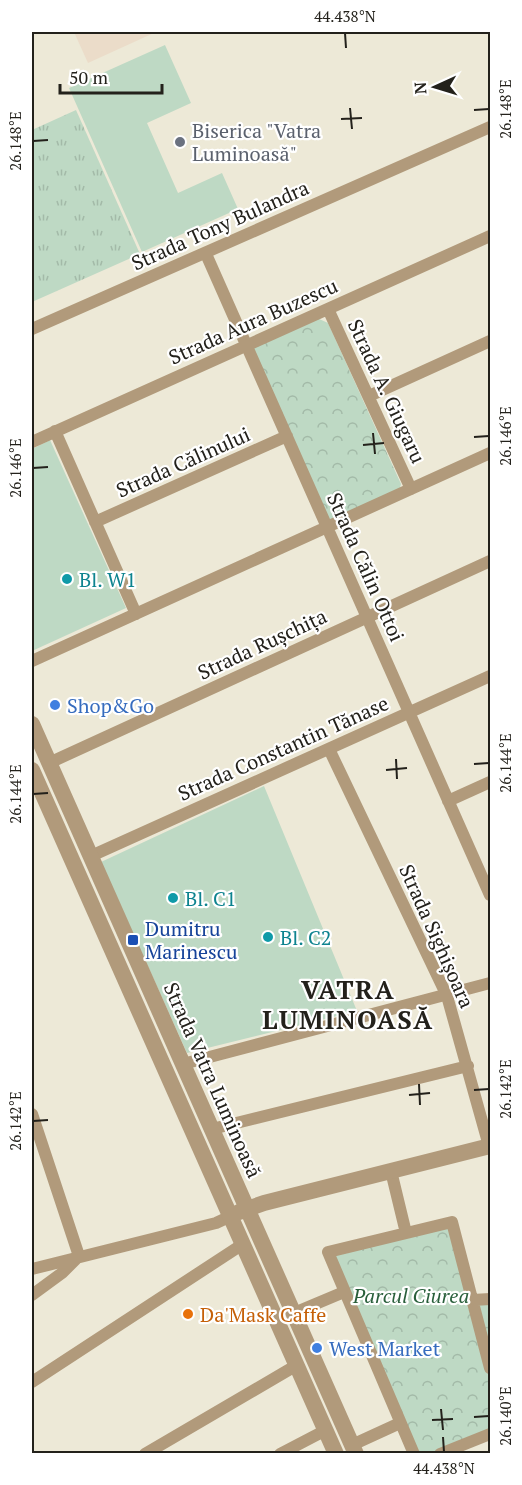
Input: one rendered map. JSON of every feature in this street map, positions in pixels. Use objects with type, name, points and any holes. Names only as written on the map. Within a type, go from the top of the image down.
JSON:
[{"type":"street","name":"Strada Tony Bulandra","points":[[32,330],[490,127]]},
{"type":"street","name":"Strada Aura Buzescu","points":[[32,442],[490,236]]},
{"type":"street","name":"Strada Călin Ottoi","points":[[206,254],[490,893]]},
{"type":"street","name":"Strada A. Giugaru","points":[[328,309],[411,489]]},
{"type":"street","points":[[369,396],[490,341]]},
{"type":"street","points":[[55,431],[136,614]]},
{"type":"street","name":"Strada Călinului","points":[[95,522],[287,436]]},
{"type":"street","points":[[32,661],[490,453]]},
{"type":"street","name":"Strada Rușchița","points":[[49,763],[490,561]]},
{"type":"street","name":"Strada Constantin Tănase","points":[[91,856],[490,676]]},
{"type":"street","name":"Strada Vatra Luminoasă","points":[[32,724],[354,1449]]},
{"type":"street","name":"Strada Sighișoara","points":[[329,749],[447,996],[490,1146]]},
{"type":"street","name":"Strada Vatra Luminoasă","points":[[32,770],[336,1454]]},
{"type":"street","points":[[448,801],[490,782]]},
{"type":"street","points":[[183,1064],[490,983]]},
{"type":"street","points":[[212,1129],[468,1066]]},
{"type":"street","points":[[32,1113],[79,1256]]},
{"type":"street","points":[[32,1269],[216,1223],[247,1209],[490,1146]]},
{"type":"street","points":[[391,1171],[406,1233]]},
{"type":"street","points":[[414,1454],[328,1252],[452,1222],[473,1300],[487,1339],[490,1368]]},
{"type":"street","points":[[32,1382],[243,1244]]},
{"type":"street","points":[[32,1294],[62,1274],[79,1256]]},
{"type":"street","points":[[294,1313],[344,1292]]},
{"type":"street","points":[[473,1300],[490,1299]]},
{"type":"street","points":[[145,1454],[297,1365]]},
{"type":"street","points":[[354,1449],[400,1423]]},
{"type":"street","points":[[280,1454],[326,1430]]},
{"type":"street","points":[[440,1454],[490,1434]]},
{"type":"shaded area","points":[[74,32],[156,32],[88,63]]},
{"type":"green space","points":[[165,45],[191,103],[147,123],[178,193],[222,173],[238,209],[142,252],[69,88]]},
{"type":"green space","points":[[76,110],[140,254],[32,302],[32,130]]},
{"type":"green space","points":[[317,318],[328,323],[401,484],[399,492],[335,521],[326,518],[253,352],[254,344]]},
{"type":"green space","points":[[50,440],[126,608],[32,651],[32,449]]},
{"type":"green space","points":[[264,786],[357,1011],[187,1053],[101,862]]},
{"type":"green space","name":"Parcul Ciurea","points":[[449,1226],[471,1303],[490,1302],[490,1336],[480,1338],[490,1379],[490,1431],[432,1453],[418,1453],[333,1254]]},
{"type":"place","name":"Biserica \"Vatra Luminoasă\"","points":[[180,142]]},
{"type":"place","name":"Bl. W1","points":[[67,579]]},
{"type":"place","name":"Shop&Go","points":[[55,705]]},
{"type":"place","name":"Bl. C1","points":[[173,898]]},
{"type":"place","name":"Bl. C2","points":[[268,937]]},
{"type":"place","name":"Dumitru Marinescu","points":[[133,940]]},
{"type":"place","name":"Da'Mask Caffe","points":[[188,1314]]},
{"type":"place","name":"West Market","points":[[317,1348]]},
{"type":"district","name":"VATRA LUMINOASĂ","points":[[348,1004]]}]
